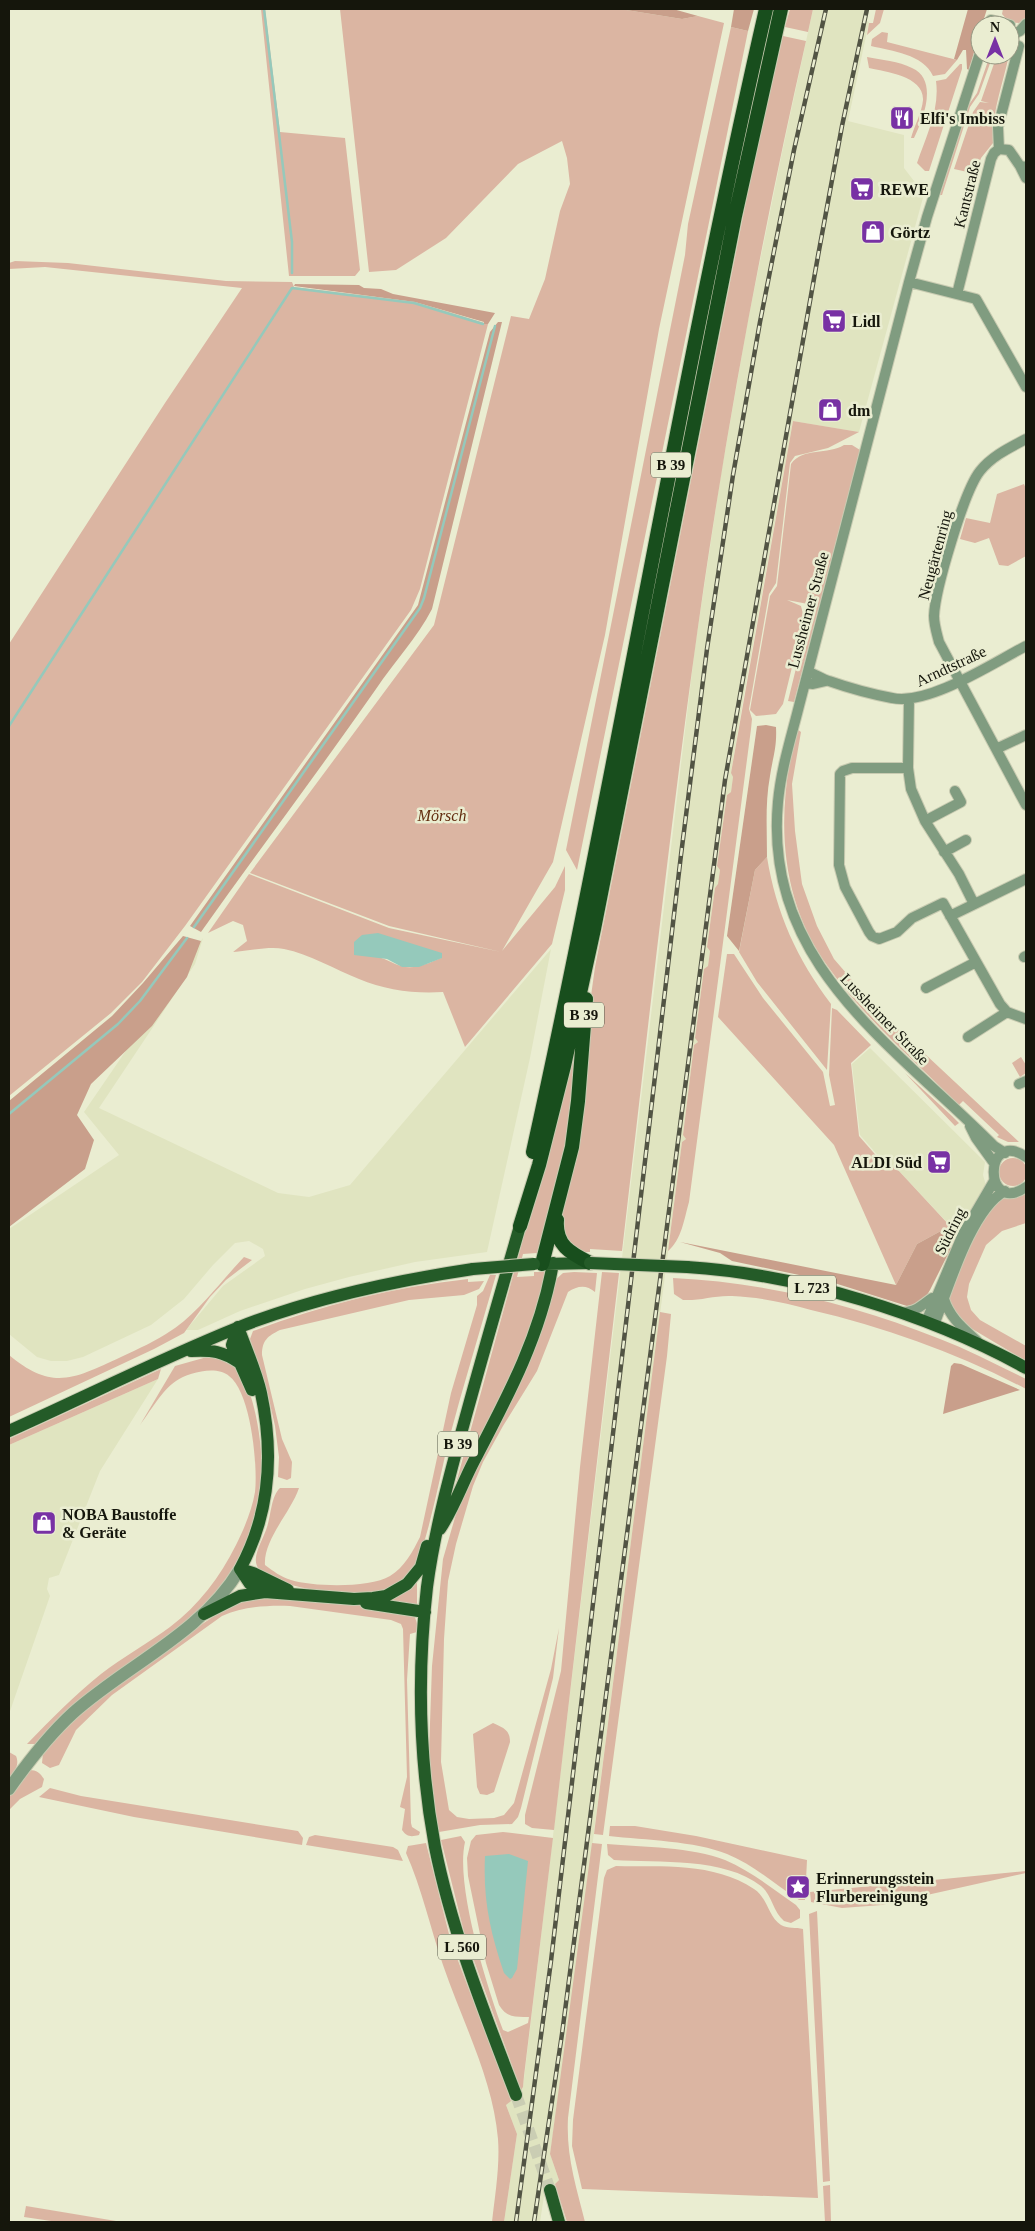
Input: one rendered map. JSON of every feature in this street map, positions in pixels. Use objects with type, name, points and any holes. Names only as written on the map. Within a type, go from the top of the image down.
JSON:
[{"type":"highway","name":"B 39","points":[[520,1226],[530,1164],[579,931],[721,211],[766,9]]},
{"type":"highway","name":"B 39","points":[[520,1226],[539,1165],[564,1066],[594,929],[735,216],[781,9]]},
{"type":"highway","name":"B 39","points":[[543,1264],[568,1166],[575,1126],[587,978],[594,929]]},
{"type":"highway","name":"B 39","points":[[557,1210],[556,1228],[558,1239],[564,1248],[590,1263]]},
{"type":"main road","name":"B 39","points":[[240,1569],[297,1593],[354,1599],[386,1596],[407,1584],[421,1567],[440,1516],[520,1226]]},
{"type":"main road","name":"L 723","points":[[543,1264],[590,1263],[687,1266],[732,1271],[783,1281],[930,1323],[981,1345],[1026,1368]]},
{"type":"main road","points":[[9,1431],[184,1351],[238,1328],[297,1307],[364,1289],[473,1269],[543,1264],[545,1300],[532,1340],[516,1379],[469,1471],[451,1512],[436,1537]]},
{"type":"main road","points":[[238,1328],[232,1345],[262,1409]]},
{"type":"main road","points":[[238,1328],[261,1393],[269,1447],[268,1482],[261,1518],[252,1545],[240,1569],[250,1584],[265,1592]]},
{"type":"main road","points":[[184,1351],[210,1350],[226,1354],[240,1363]]},
{"type":"main road","name":"L 560","points":[[440,1516],[425,1612],[420,1681],[422,1750],[426,1793],[436,1848],[463,1952],[516,2095]]},
{"type":"main road","points":[[204,1614],[240,1596],[265,1592],[297,1593]]},
{"type":"main road","points":[[354,1599],[371,1604],[425,1612]]},
{"type":"main road","points":[[550,2190],[559,2222]]},
{"type":"street","name":"Lussheimer Straße","points":[[978,65],[927,217],[805,682],[788,750],[778,803],[779,858],[792,913],[814,959],[840,994],[900,1058],[968,1123],[1005,1153]]},
{"type":"street","name":"Kantstraße","points":[[957,294],[991,159],[999,149],[998,127],[1015,65]]},
{"type":"street","points":[[999,149],[1007,149],[1012,153],[1023,166],[1026,178]]},
{"type":"street","points":[[909,282],[973,298],[979,302],[1026,386]]},
{"type":"street","name":"Neugärtenring","points":[[1026,439],[994,457],[978,473],[970,488],[940,587],[934,617],[939,642],[1026,806]]},
{"type":"street","name":"Arndtstraße","points":[[808,672],[816,674],[826,681],[894,699],[908,699],[933,694],[1026,646]]},
{"type":"street","name":"Arndtstraße","points":[[805,682],[813,684],[826,681]]},
{"type":"street","points":[[908,699],[908,768],[911,789],[925,820],[959,874],[974,904]]},
{"type":"street","points":[[996,749],[1026,735]]},
{"type":"street","points":[[908,768],[852,768],[842,771],[839,780],[839,859],[841,876],[856,909],[872,936],[879,939],[897,932],[912,918],[943,903],[1000,1004],[1007,1012],[1026,1019]]},
{"type":"street","points":[[925,820],[961,802],[955,791]]},
{"type":"street","points":[[944,852],[966,840]]},
{"type":"street","points":[[950,916],[1026,879]]},
{"type":"street","points":[[926,988],[976,962]]},
{"type":"street","points":[[968,1037],[1007,1012]]},
{"type":"street","name":"Lussheimer Straße","points":[[968,1123],[994,1163]]},
{"type":"street","points":[[1025,1155],[1016,1152],[1005,1153],[994,1163],[992,1169],[994,1181],[1004,1191],[1013,1192],[1026,1187]]},
{"type":"street","name":"Südring","points":[[930,1323],[963,1234],[994,1181]]},
{"type":"street","name":"Südring","points":[[940,1298],[979,1219],[994,1199],[1004,1191]]},
{"type":"street","points":[[902,1314],[940,1298],[959,1325],[981,1345]]},
{"type":"street","points":[[9,1789],[30,1760],[74,1713],[204,1614],[230,1585],[240,1569]]},
{"type":"shaded area","points":[[620,9],[673,9],[698,16],[682,19]]},
{"type":"shaded area","points":[[734,9],[754,9],[748,31],[731,27]]},
{"type":"shaded area","points":[[813,9],[869,9],[867,21],[869,22],[848,121],[904,135],[904,168],[924,194],[859,432],[793,421],[744,695],[731,773],[733,777],[731,792],[727,795],[717,866],[720,870],[718,885],[715,888],[707,947],[710,951],[708,966],[704,970],[695,1038],[698,1042],[694,1045],[683,1135],[686,1139],[682,1142],[579,1950],[550,2154],[559,2180],[544,2196],[540,2222],[504,2222],[517,2134],[506,2105],[523,2087],[695,647],[721,474],[748,320]]},
{"type":"shaded area","points":[[968,9],[987,9],[985,15],[970,15],[969,70],[967,69],[966,50],[963,50],[957,60],[954,59]]},
{"type":"shaded area","points":[[295,284],[359,285],[364,288],[381,289],[393,294],[495,313],[488,324],[484,324],[484,322],[415,302],[294,286]]},
{"type":"shaded area","points":[[498,322],[502,322],[432,609],[412,640],[201,932],[190,926],[418,605],[490,332]]},
{"type":"shaded area","points":[[757,726],[776,727],[767,796],[767,857],[755,870],[739,951],[727,936]]},
{"type":"shaded area","points":[[183,936],[201,941],[187,977],[152,1026],[91,1084],[77,1115],[94,1140],[85,1169],[9,1227],[9,1101],[112,1016]]},
{"type":"shaded area","points":[[203,938],[195,964],[99,1108],[278,1193],[309,1197],[350,1185],[551,949],[530,1058],[487,1252],[415,1262],[349,1277],[305,1289],[240,1311],[198,1330],[186,1330],[223,1286],[265,1256],[263,1249],[249,1241],[235,1243],[184,1299],[151,1325],[83,1357],[67,1361],[51,1361],[37,1357],[9,1334],[9,1229],[119,1155],[84,1112]]},
{"type":"shaded area","points":[[870,1048],[985,1162],[983,1175],[987,1189],[969,1214],[958,1234],[898,1170],[881,1159],[860,1135],[852,1064]]},
{"type":"shaded area","points":[[950,1226],[958,1234],[930,1290],[920,1301],[907,1306],[828,1281],[732,1261],[720,1253],[680,1242],[896,1285],[917,1244]]},
{"type":"shaded area","points":[[954,1363],[961,1364],[1020,1390],[943,1414],[951,1366]]},
{"type":"shaded area","name":"NOBA Baustoffe & Geräte","points":[[158,1379],[100,1471],[59,1575],[49,1578],[47,1589],[50,1596],[9,1714],[9,1445]]},
{"type":"green space","points":[[261,9],[265,9],[280,132],[345,138],[360,270],[355,276],[289,276]]},
{"type":"green space","name":"Mörsch","points":[[340,9],[620,9],[682,19],[698,16],[724,23],[659,329],[605,635],[553,862],[502,951],[555,887],[565,866],[565,890],[552,944],[465,1047],[443,992],[411,992],[379,986],[322,962],[284,949],[265,948],[233,952],[247,941],[243,925],[233,921],[208,933],[249,874],[389,928],[501,952],[389,926],[250,873],[434,625],[511,316],[529,319],[545,279],[560,211],[570,184],[567,158],[562,141],[518,164],[446,238],[396,270],[369,272]],"holes":[[[378,957],[441,958],[422,965],[406,967]]]},
{"type":"green space","points":[[790,9],[813,9],[808,32],[785,27]]},
{"type":"green space","points":[[876,9],[884,9],[880,23],[867,35],[869,23],[873,23]]},
{"type":"green space","points":[[1003,9],[1026,9],[1026,18],[1020,22],[1020,15],[1002,14]]},
{"type":"green space","points":[[731,27],[748,31],[577,870],[566,850],[685,255],[688,224]]},
{"type":"green space","points":[[882,32],[888,33],[887,42],[957,60],[945,74],[933,76],[915,58],[871,46],[872,39]]},
{"type":"green space","points":[[783,36],[806,41],[750,312],[704,585],[671,834],[622,1251],[590,1249],[590,1252],[582,1252],[562,1238],[561,1212],[595,967],[753,166]]},
{"type":"green space","points":[[867,57],[896,62],[912,68],[925,81],[927,90],[924,111],[914,138],[911,138],[920,114],[923,100],[922,92],[917,85],[903,76],[869,68]]},
{"type":"green space","points":[[962,64],[962,69],[929,171],[925,171],[917,163],[934,112],[937,91],[936,81],[946,79]]},
{"type":"green space","points":[[987,65],[989,65],[979,94],[970,107],[942,195],[940,195],[968,106],[977,93]]},
{"type":"green space","points":[[994,65],[1007,65],[994,121],[993,143],[981,158],[979,165],[975,164],[972,173],[954,169],[973,112],[980,102],[989,103],[981,101]]},
{"type":"green space","points":[[15,261],[68,263],[226,281],[292,282],[294,287],[415,302],[488,324],[420,589],[411,610],[185,926],[142,982],[111,1013],[9,1096],[9,644],[242,288],[45,267],[9,269],[9,263]]},
{"type":"green space","points":[[793,421],[859,432],[828,448],[795,456],[790,463],[776,583],[769,594],[749,709],[752,719],[751,729],[689,1202],[679,1235],[668,1251],[682,1142],[686,1139],[683,1135],[694,1045],[698,1042],[695,1038],[704,969],[708,966],[710,951],[707,947],[715,888],[718,884],[720,870],[717,866],[727,795],[731,792],[733,777],[731,773]]},
{"type":"green space","points":[[844,445],[852,445],[860,450],[794,702],[788,701],[808,619],[813,586],[808,604],[787,600],[801,606],[804,618],[783,704],[776,714],[756,716],[750,710],[770,596],[777,586],[791,464],[802,455],[831,450]]},
{"type":"green space","points":[[1024,484],[1026,489],[1026,556],[1008,566],[999,565],[989,538],[975,543],[960,539],[966,518],[990,523],[997,494]]},
{"type":"green space","points":[[797,729],[801,732],[792,784],[795,831],[802,884],[817,926],[834,959],[878,1010],[1019,1142],[1008,1142],[997,1137],[999,1135],[963,1101],[959,1105],[908,1056],[858,1005],[829,968],[812,941],[799,913],[790,883],[786,853],[784,822],[786,791]]},
{"type":"green space","points":[[767,857],[776,897],[790,935],[808,970],[831,1004],[827,1070],[757,982],[739,952],[755,870]]},
{"type":"green space","points":[[727,954],[734,954],[763,998],[823,1072],[830,1106],[835,1105],[829,1075],[832,1008],[837,1010],[871,1045],[851,1063],[859,1136],[880,1160],[898,1170],[950,1226],[917,1244],[896,1285],[834,1145],[718,1017]]},
{"type":"green space","points":[[580,1017],[568,1142],[538,1255],[537,1253],[523,1254],[517,1277],[534,1276],[534,1272],[544,1272],[545,1276],[524,1349],[453,1494],[519,1254]]},
{"type":"green space","points":[[1021,1057],[1026,1065],[1026,1073],[1020,1077],[1012,1063]]},
{"type":"green space","points":[[905,1073],[952,1116],[959,1123],[955,1126]]},
{"type":"green space","points":[[1013,1158],[1023,1162],[1027,1172],[1023,1182],[1013,1186],[1003,1182],[999,1172],[1003,1162]]},
{"type":"green space","points":[[1026,1195],[1026,1223],[1002,1231],[986,1245],[969,1284],[967,1297],[971,1310],[980,1320],[1026,1346],[1026,1361],[964,1324],[955,1314],[950,1301],[950,1291],[954,1278],[978,1228],[997,1202],[1005,1196]]},
{"type":"green space","points":[[244,1257],[252,1260],[226,1280],[210,1297],[184,1333],[9,1417],[9,1355],[25,1367],[39,1374],[52,1377],[64,1378],[90,1371],[153,1341],[181,1323],[200,1306]]},
{"type":"green space","points":[[602,1272],[619,1273],[554,1830],[532,1828],[525,1824],[525,1815],[561,1671],[580,1467]]},
{"type":"green space","points":[[563,1273],[597,1273],[595,1292],[582,1287],[568,1292],[537,1371],[503,1426],[483,1462],[473,1486],[456,1544],[448,1581],[444,1639],[441,1762],[449,1810],[457,1817],[469,1819],[494,1818],[504,1815],[514,1803],[551,1669],[559,1628],[553,1678],[518,1817],[512,1824],[480,1825],[439,1832],[432,1798],[429,1752],[432,1666],[443,1559],[456,1514],[553,1282]]},
{"type":"green space","points":[[490,1275],[496,1275],[448,1443],[421,1553],[415,1568],[409,1576],[398,1584],[375,1594],[364,1595],[311,1589],[276,1580],[264,1574],[257,1566],[256,1557],[267,1527],[275,1496],[280,1488],[299,1488],[268,1546],[265,1565],[277,1574],[291,1580],[313,1584],[342,1585],[369,1583],[390,1576],[404,1564],[420,1537],[451,1393],[477,1305],[477,1296],[483,1291]]},
{"type":"green space","points":[[673,1278],[741,1284],[775,1290],[809,1297],[875,1316],[940,1339],[983,1358],[1026,1379],[1026,1389],[948,1353],[894,1333],[839,1317],[782,1303],[752,1298],[726,1296],[683,1300],[674,1294]]},
{"type":"green space","points":[[468,1279],[468,1282],[484,1281],[479,1289],[464,1295],[409,1300],[280,1330],[266,1339],[262,1355],[282,1439],[292,1462],[291,1478],[287,1480],[278,1477],[279,1457],[275,1426],[266,1386],[250,1339],[253,1331],[359,1298],[440,1282]]},
{"type":"green space","points":[[660,1312],[671,1314],[667,1356],[603,1835],[594,1834]]},
{"type":"green space","points":[[207,1357],[226,1360],[232,1363],[240,1372],[253,1403],[257,1421],[262,1458],[261,1487],[253,1522],[241,1553],[222,1584],[190,1619],[41,1741],[35,1744],[27,1744],[101,1674],[181,1618],[208,1590],[230,1557],[239,1539],[252,1506],[256,1480],[254,1448],[248,1413],[237,1385],[229,1376],[217,1371],[202,1371],[188,1375],[176,1381],[166,1390],[140,1425],[175,1366]]},
{"type":"green space","points":[[161,1369],[158,1379],[9,1445],[9,1439]]},
{"type":"green space","points":[[417,1579],[417,1607],[380,1601]]},
{"type":"green space","points":[[264,1597],[353,1604],[404,1610],[414,1614],[418,1627],[417,1632],[410,1634],[407,1680],[411,1823],[412,1827],[420,1832],[419,1835],[409,1836],[402,1830],[405,1809],[400,1807],[407,1777],[403,1629],[401,1624],[391,1620],[290,1606],[264,1606],[222,1616],[112,1695],[76,1730],[59,1765],[50,1768],[42,1763],[43,1753],[74,1719],[96,1701],[235,1602]]},
{"type":"green space","points":[[493,1723],[506,1730],[510,1742],[494,1792],[487,1795],[480,1794],[477,1787],[473,1734]]},
{"type":"green space","points":[[9,1752],[16,1756],[17,1762],[16,1768],[9,1779]]},
{"type":"green space","points":[[29,1770],[36,1771],[43,1777],[42,1787],[20,1799],[9,1810],[9,1797]]},
{"type":"green space","points":[[50,1788],[81,1796],[298,1831],[303,1838],[302,1845],[134,1817],[39,1797]]},
{"type":"green space","points":[[610,1826],[635,1826],[696,1836],[807,1860],[805,1900],[799,1900],[756,1869],[727,1854],[700,1846],[609,1836]]},
{"type":"green space","points":[[503,1832],[553,1838],[523,2087],[521,2090],[465,1936],[441,1840],[461,1836],[465,1842],[463,1861],[464,1883],[474,1936],[496,2011],[503,2030],[508,2032],[528,2023],[529,2017],[508,2015],[499,2005],[486,1963],[468,1876],[467,1858],[471,1841],[476,1835]]},
{"type":"green space","points":[[315,1835],[393,1847],[398,1850],[403,1861],[306,1845],[309,1837]]},
{"type":"green space","points":[[426,1843],[451,1942],[511,2101],[506,2105],[517,2134],[504,2222],[492,2222],[497,2180],[498,2139],[490,2094],[476,2050],[443,1965],[406,1853],[408,1846]]},
{"type":"green space","points":[[592,1843],[602,1844],[568,2118],[570,2158],[585,2222],[567,2222],[555,2184],[559,2180],[550,2154]]},
{"type":"green space","points":[[607,1844],[698,1852],[725,1860],[753,1875],[796,1905],[800,1910],[800,1918],[791,1923],[784,1921],[761,1886],[729,1870],[690,1863],[614,1860],[608,1855]]},
{"type":"green space","points":[[616,1866],[687,1868],[722,1874],[738,1880],[759,1893],[773,1917],[781,1925],[803,1929],[818,2198],[582,2189],[572,2146],[573,2120],[604,1878],[607,1870]]},
{"type":"green space","points":[[1026,1871],[1026,1873],[882,1905],[842,1908],[811,1902],[810,1892]]},
{"type":"green space","points":[[817,1911],[830,2181],[823,2182],[809,1914]]},
{"type":"green space","points":[[830,2185],[831,2222],[825,2222],[823,2186]]},
{"type":"green space","points":[[26,2206],[122,2222],[58,2222],[24,2217]]},
{"type":"water","points":[[378,933],[442,953],[442,958],[419,967],[402,967],[387,959],[354,955],[354,942],[362,935]]},
{"type":"water","points":[[509,1854],[528,1861],[517,1969],[510,1979],[504,1973],[491,1929],[485,1887],[485,1856]]},
{"type":"waterway","points":[[264,9],[292,242],[292,273]]},
{"type":"waterway","points":[[9,726],[292,288],[414,303],[483,324]]},
{"type":"waterway","points":[[194,927],[420,608],[495,326]]},
{"type":"waterway","points":[[9,1114],[118,1024],[140,1001],[187,938]]},
{"type":"tunnel","points":[[516,2095],[550,2190]]},
{"type":"railway","points":[[516,2222],[551,1961],[707,649],[733,475],[760,322],[794,150],[826,9]]},
{"type":"railway","points":[[534,2222],[562,2034],[725,780],[818,256],[842,126],[867,9]]},
{"type":"place","name":"Elfi's Imbiss","points":[[902,118]]},
{"type":"place","name":"REWE","points":[[862,189]]},
{"type":"place","name":"Görtz","points":[[873,232]]},
{"type":"place","name":"Lidl","points":[[834,321]]},
{"type":"place","name":"dm","points":[[830,410]]},
{"type":"place","name":"ALDI Süd","points":[[939,1162]]},
{"type":"place","name":"NOBA Baustoffe & Geräte","points":[[44,1523]]},
{"type":"place","name":"Erinnerungsstein Flurbereinigung","points":[[798,1887]]}]
